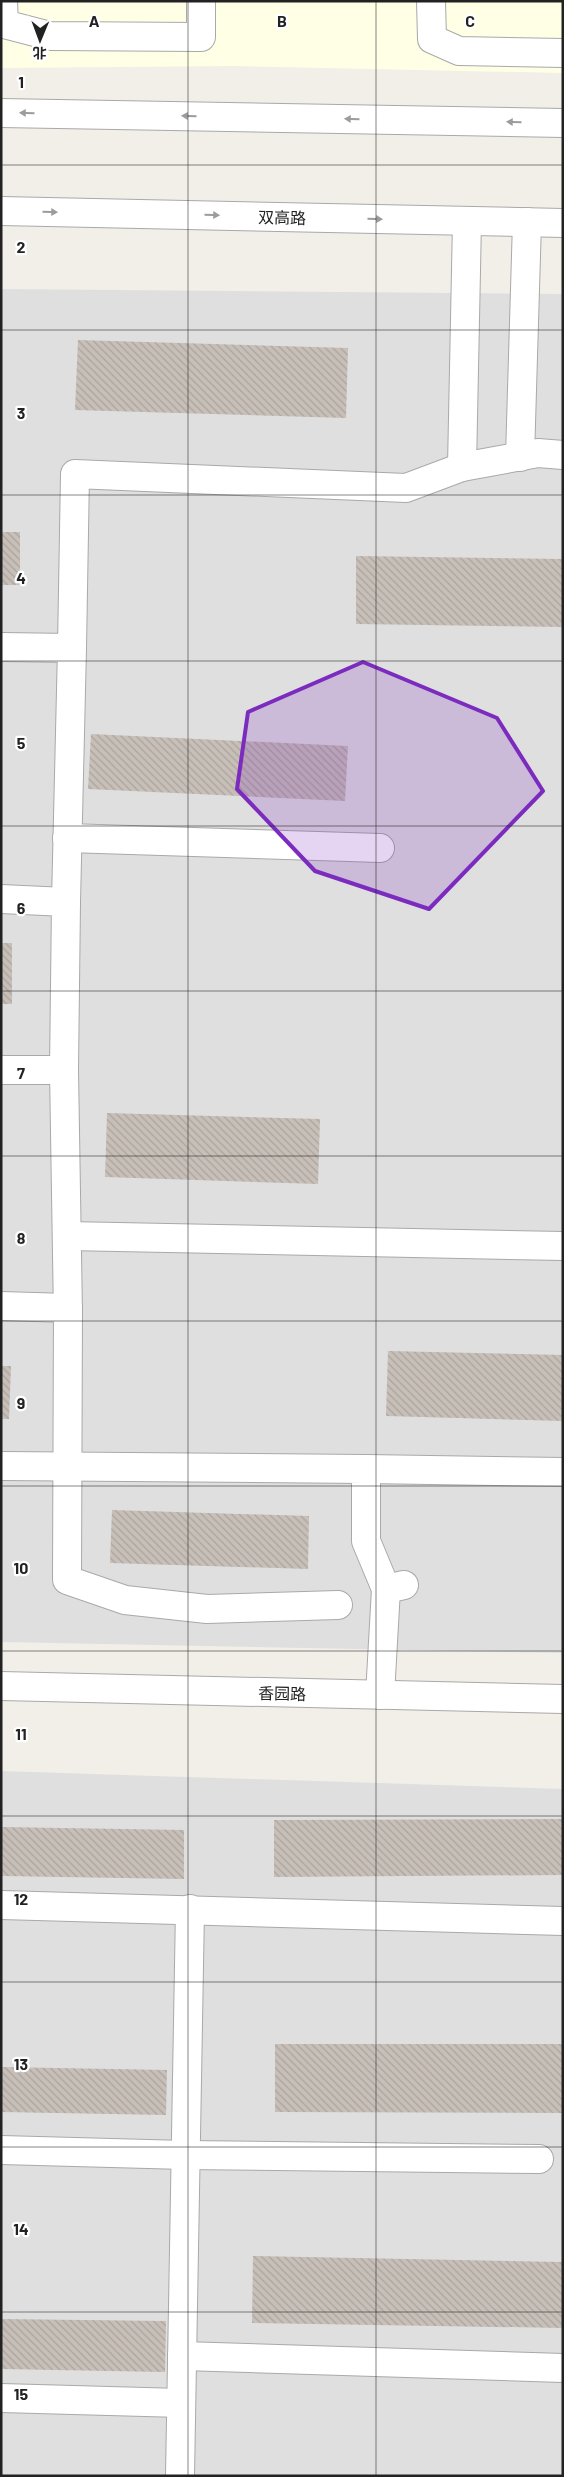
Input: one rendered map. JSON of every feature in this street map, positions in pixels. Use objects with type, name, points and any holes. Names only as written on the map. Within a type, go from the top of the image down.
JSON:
[{"type":"street","points":[[3,1],[4,24],[50,36],[201,37],[201,1]]},
{"type":"street","points":[[431,1],[432,39],[459,51],[563,53]]},
{"type":"street","points":[[1,113],[563,123]]},
{"type":"street","name":"双高路","points":[[1,211],[563,223]]},
{"type":"street","points":[[462,467],[467,221]]},
{"type":"street","points":[[520,456],[527,222]]},
{"type":"street","points":[[68,1315],[64,1070],[75,474],[406,488],[462,467],[538,453],[563,454]]},
{"type":"street","points":[[1,647],[72,648]]},
{"type":"street","points":[[67,838],[380,848]]},
{"type":"street","points":[[1,899],[66,902]]},
{"type":"street","points":[[1,1070],[64,1070]]},
{"type":"street","points":[[67,1236],[563,1246]]},
{"type":"street","points":[[1,1306],[68,1308],[67,1580],[125,1600],[207,1609],[338,1605]]},
{"type":"street","points":[[1,1466],[563,1472]]},
{"type":"street","points":[[366,1469],[366,1541],[395,1587],[380,1695]]},
{"type":"street","name":"香园路","points":[[1,1686],[563,1699]]},
{"type":"street","points":[[1,1906],[190,1909],[563,1921]]},
{"type":"street","points":[[180,2476],[190,1909]]},
{"type":"street","points":[[1,2150],[185,2155],[539,2159]]},
{"type":"street","points":[[182,2356],[563,2368]]},
{"type":"street","points":[[1,2398],[181,2403]]},
{"type":"highlighted area","points":[[363,662],[497,718],[543,791],[429,909],[315,871],[237,789],[248,712]]},
{"type":"shaded area","points":[[1,1],[563,1],[563,73],[233,66],[1,68]]},
{"type":"shaded area","points":[[1,289],[563,294],[563,1653],[1,1642]]},
{"type":"shaded area","points":[[1,1771],[563,1789],[563,2476],[1,2476]]},
{"type":"building","points":[[78,340],[348,348],[346,418],[75,410]]},
{"type":"building","points":[[1,532],[20,532],[20,585],[1,585]]},
{"type":"building","points":[[356,556],[563,559],[563,627],[356,624]]},
{"type":"building","points":[[91,734],[348,746],[345,801],[88,789]]},
{"type":"building","points":[[1,943],[12,943],[12,1004],[1,1004]]},
{"type":"building","points":[[107,1113],[320,1119],[318,1184],[105,1177]]},
{"type":"building","points":[[388,1351],[563,1355],[563,1421],[386,1416]]},
{"type":"building","points":[[1,1366],[11,1366],[9,1419],[1,1419]]},
{"type":"building","points":[[112,1510],[309,1516],[308,1569],[110,1563]]},
{"type":"building","points":[[563,1819],[563,1875],[274,1877],[274,1820]]},
{"type":"building","points":[[1,1827],[184,1830],[184,1879],[1,1876]]},
{"type":"building","points":[[275,2044],[563,2044],[563,2113],[275,2112]]},
{"type":"building","points":[[1,2067],[167,2070],[166,2115],[1,2112]]},
{"type":"building","points":[[253,2256],[563,2262],[563,2328],[252,2323]]},
{"type":"building","points":[[1,2319],[166,2321],[165,2372],[1,2369]]}]
